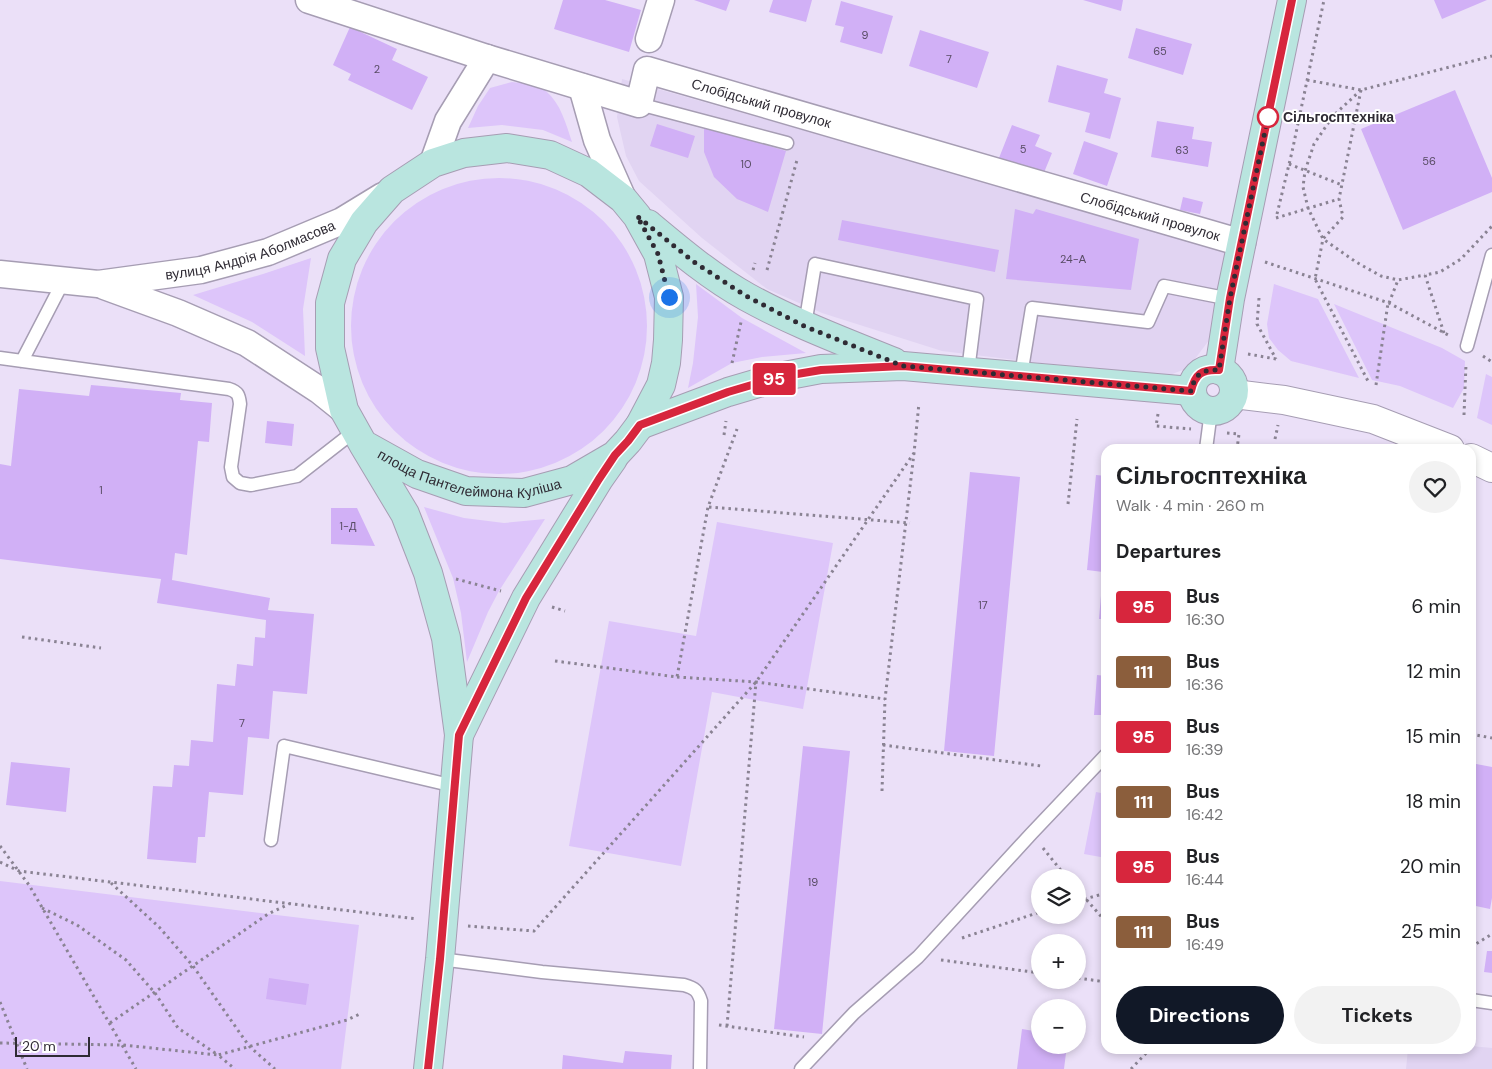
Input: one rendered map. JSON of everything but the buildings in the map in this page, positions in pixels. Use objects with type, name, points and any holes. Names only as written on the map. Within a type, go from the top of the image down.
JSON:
[{"type":"main road","points":[[1219,370],[1230,298],[1292,0]]},
{"type":"main road","name":"площа Пантелеймона Куліша","points":[[507,148],[550,155],[589,173],[630,208],[658,254],[669,297],[666,364],[661,385],[640,425],[615,455],[572,480],[524,493],[466,492],[417,474],[354,428],[330,348],[330,303],[342,259],[364,222],[392,190],[433,163],[464,153],[507,148]]},
{"type":"main road","points":[[630,208],[694,262],[746,296],[804,326],[903,366]]},
{"type":"main road","points":[[640,425],[728,392],[779,377],[821,370],[903,366],[1191,391]]},
{"type":"main road","points":[[1209,369],[1219,370],[1228,375],[1233,384],[1234,394],[1230,403],[1221,410],[1211,411],[1202,408],[1194,401],[1191,391],[1193,381],[1200,373],[1209,369]]},
{"type":"main road","points":[[354,428],[405,514],[428,573],[446,638],[459,735],[440,959],[428,1069]]},
{"type":"main road","points":[[459,735],[526,598],[615,455]]},
{"type":"street","points":[[309,0],[488,58],[639,104]]},
{"type":"street","points":[[649,39],[662,0]]},
{"type":"street","points":[[433,163],[448,121],[488,58]]},
{"type":"street","name":"Слобідський провулок","points":[[639,104],[647,70],[1242,243]]},
{"type":"street","name":"площа Пантелеймона Куліша","points":[[582,87],[598,140],[630,208]]},
{"type":"street","name":"вулиця Андрія Аболмасова","points":[[98,284],[201,270],[268,252],[342,221],[392,190]]},
{"type":"street","name":"вулиця Андрія Аболмасова","points":[[0,274],[98,284],[178,313],[247,343],[319,390],[354,428]]},
{"type":"street","points":[[1234,394],[1284,400],[1372,419],[1437,444]]},
{"type":"street","points":[[1476,460],[1492,468]]},
{"type":"lane","points":[[639,104],[787,143]]},
{"type":"lane","points":[[1466,346],[1492,255]]},
{"type":"lane","points":[[804,326],[815,264],[977,299],[968,371]]},
{"type":"lane","points":[[22,361],[64,280]]},
{"type":"lane","points":[[1021,376],[1032,308],[1148,322],[1164,286],[1230,298]]},
{"type":"lane","points":[[0,358],[229,388],[235,391],[239,396],[240,404],[231,467],[232,477],[240,483],[251,485],[296,476],[354,428]]},
{"type":"lane","points":[[1207,444],[1211,411]]},
{"type":"lane","points":[[271,840],[284,746],[454,786]]},
{"type":"lane","points":[[801,1069],[854,1013],[918,958],[1101,760]]},
{"type":"lane","points":[[440,959],[542,972],[684,985],[692,988],[698,992],[701,1002],[700,1069]]},
{"type":"lane","points":[[1476,1001],[1492,1003]]},
{"type":"path","points":[[1274,227],[1324,0]]},
{"type":"path","points":[[1307,80],[1362,90],[1492,56]]},
{"type":"path","points":[[1362,90],[1333,116],[1314,144],[1305,171],[1303,187],[1308,208],[1323,239],[1356,262],[1381,276],[1398,280],[1440,272],[1461,259],[1492,226]]},
{"type":"path","points":[[1362,90],[1339,199],[1343,217],[1323,239],[1316,279],[1369,383]]},
{"type":"path","points":[[767,270],[799,156]]},
{"type":"path","points":[[1289,164],[1342,185]]},
{"type":"path","points":[[1276,218],[1339,199]]},
{"type":"path","points":[[1264,270],[1268,253]]},
{"type":"path","points":[[1266,262],[1388,303],[1444,333],[1492,362]]},
{"type":"path","points":[[724,435],[732,363],[755,263]]},
{"type":"path","points":[[1425,275],[1444,333]]},
{"type":"path","points":[[1376,384],[1388,303],[1398,280]]},
{"type":"path","points":[[1259,295],[1257,324],[1276,359]]},
{"type":"path","points":[[1464,415],[1466,346]]},
{"type":"path","points":[[882,791],[885,699],[908,523],[919,403]]},
{"type":"path","points":[[1068,504],[1078,419]]},
{"type":"path","points":[[677,677],[708,507],[737,429]]},
{"type":"path","points":[[1238,444],[1239,434]]},
{"type":"path","points":[[0,862],[19,871],[380,914],[443,924],[534,931],[756,682],[914,453]]},
{"type":"path","points":[[708,507],[908,523]]},
{"type":"path","points":[[428,573],[526,598],[565,611]]},
{"type":"path","points":[[22,638],[100,648]]},
{"type":"path","points":[[555,662],[677,677],[756,682],[885,699]]},
{"type":"path","points":[[727,1026],[756,682]]},
{"type":"path","points":[[1476,735],[1492,738]]},
{"type":"path","points":[[883,745],[1041,766]]},
{"type":"path","points":[[1031,834],[1060,869]]},
{"type":"path","points":[[0,846],[29,885],[136,1069]]},
{"type":"path","points":[[110,882],[160,927],[193,966],[249,1046],[275,1069]]},
{"type":"path","points":[[1086,899],[1101,894]]},
{"type":"path","points":[[1086,900],[1101,917]]},
{"type":"path","points":[[110,1024],[268,914],[290,904]]},
{"type":"path","points":[[42,908],[78,925],[126,960],[155,993],[178,1028],[218,1054],[235,1069]]},
{"type":"path","points":[[957,940],[1031,915]]},
{"type":"path","points":[[1476,944],[1492,934]]},
{"type":"path","points":[[918,958],[1031,972]]},
{"type":"path","points":[[1086,979],[1101,981]]},
{"type":"path","points":[[0,1002],[27,1069]]},
{"type":"path","points":[[0,1043],[122,1045],[218,1054],[347,1020],[360,1014]]},
{"type":"path","points":[[700,1022],[827,1041]]},
{"type":"path","points":[[1131,1069],[1145,1054]]},
{"type":"shaded area","points":[[622,79],[1226,249],[1210,339],[1188,368],[1167,376],[1114,372],[942,351],[822,313],[767,289],[702,238],[639,181],[626,156],[617,117]]},
{"type":"shaded area","points":[[512,82],[534,85],[551,96],[565,121],[572,142],[543,130],[502,125],[468,128],[478,106],[490,88]]},
{"type":"shaded area","points":[[499,178],[528,181],[556,189],[581,203],[604,221],[622,244],[636,269],[644,297],[647,326],[644,355],[636,383],[622,408],[604,431],[581,449],[556,463],[528,471],[499,474],[470,471],[442,463],[417,449],[394,431],[376,408],[362,383],[354,355],[351,326],[354,297],[362,269],[376,244],[394,221],[417,203],[442,189],[470,181]]},
{"type":"shaded area","points":[[311,258],[303,309],[305,356],[252,322],[193,295],[263,274]]},
{"type":"shaded area","points":[[696,284],[742,318],[806,353],[762,357],[732,363],[688,388],[698,317]]},
{"type":"shaded area","points":[[1274,284],[1318,299],[1359,378],[1291,361],[1278,350],[1269,338],[1267,324]]},
{"type":"shaded area","points":[[1334,304],[1442,348],[1465,361],[1464,388],[1453,408],[1400,386],[1372,380]]},
{"type":"shaded area","points":[[1486,374],[1492,377],[1492,425],[1477,418]]},
{"type":"shaded area","points":[[424,507],[464,518],[504,523],[545,519],[499,591],[467,662],[461,613],[453,578]]},
{"type":"shaded area","points":[[717,522],[833,543],[803,709],[712,692],[681,866],[569,846],[609,621],[696,636]]},
{"type":"shaded area","points":[[1096,792],[1101,793],[1101,857],[1084,854]]},
{"type":"shaded area","points":[[0,881],[359,925],[341,1069],[0,1069]]},
{"type":"shaded area","points":[[1476,1046],[1492,1048],[1492,1069],[1406,1069],[1408,1054],[1476,1054]]},
{"type":"bus line","name":"95","points":[[428,1069],[440,959],[459,735],[526,598],[615,455],[640,425],[728,392],[779,377],[821,370],[903,366],[1191,391],[1193,381],[1200,373],[1209,369],[1219,370],[1230,298],[1292,0]]},
{"type":"place","name":"Сільгосптехніка","points":[[1268,117]]},
{"type":"route","points":[[669,297],[658,254],[637,216],[694,262],[746,296],[804,326],[903,366],[1191,391],[1193,381],[1200,373],[1209,369],[1219,370],[1230,298],[1268,117]]}]
